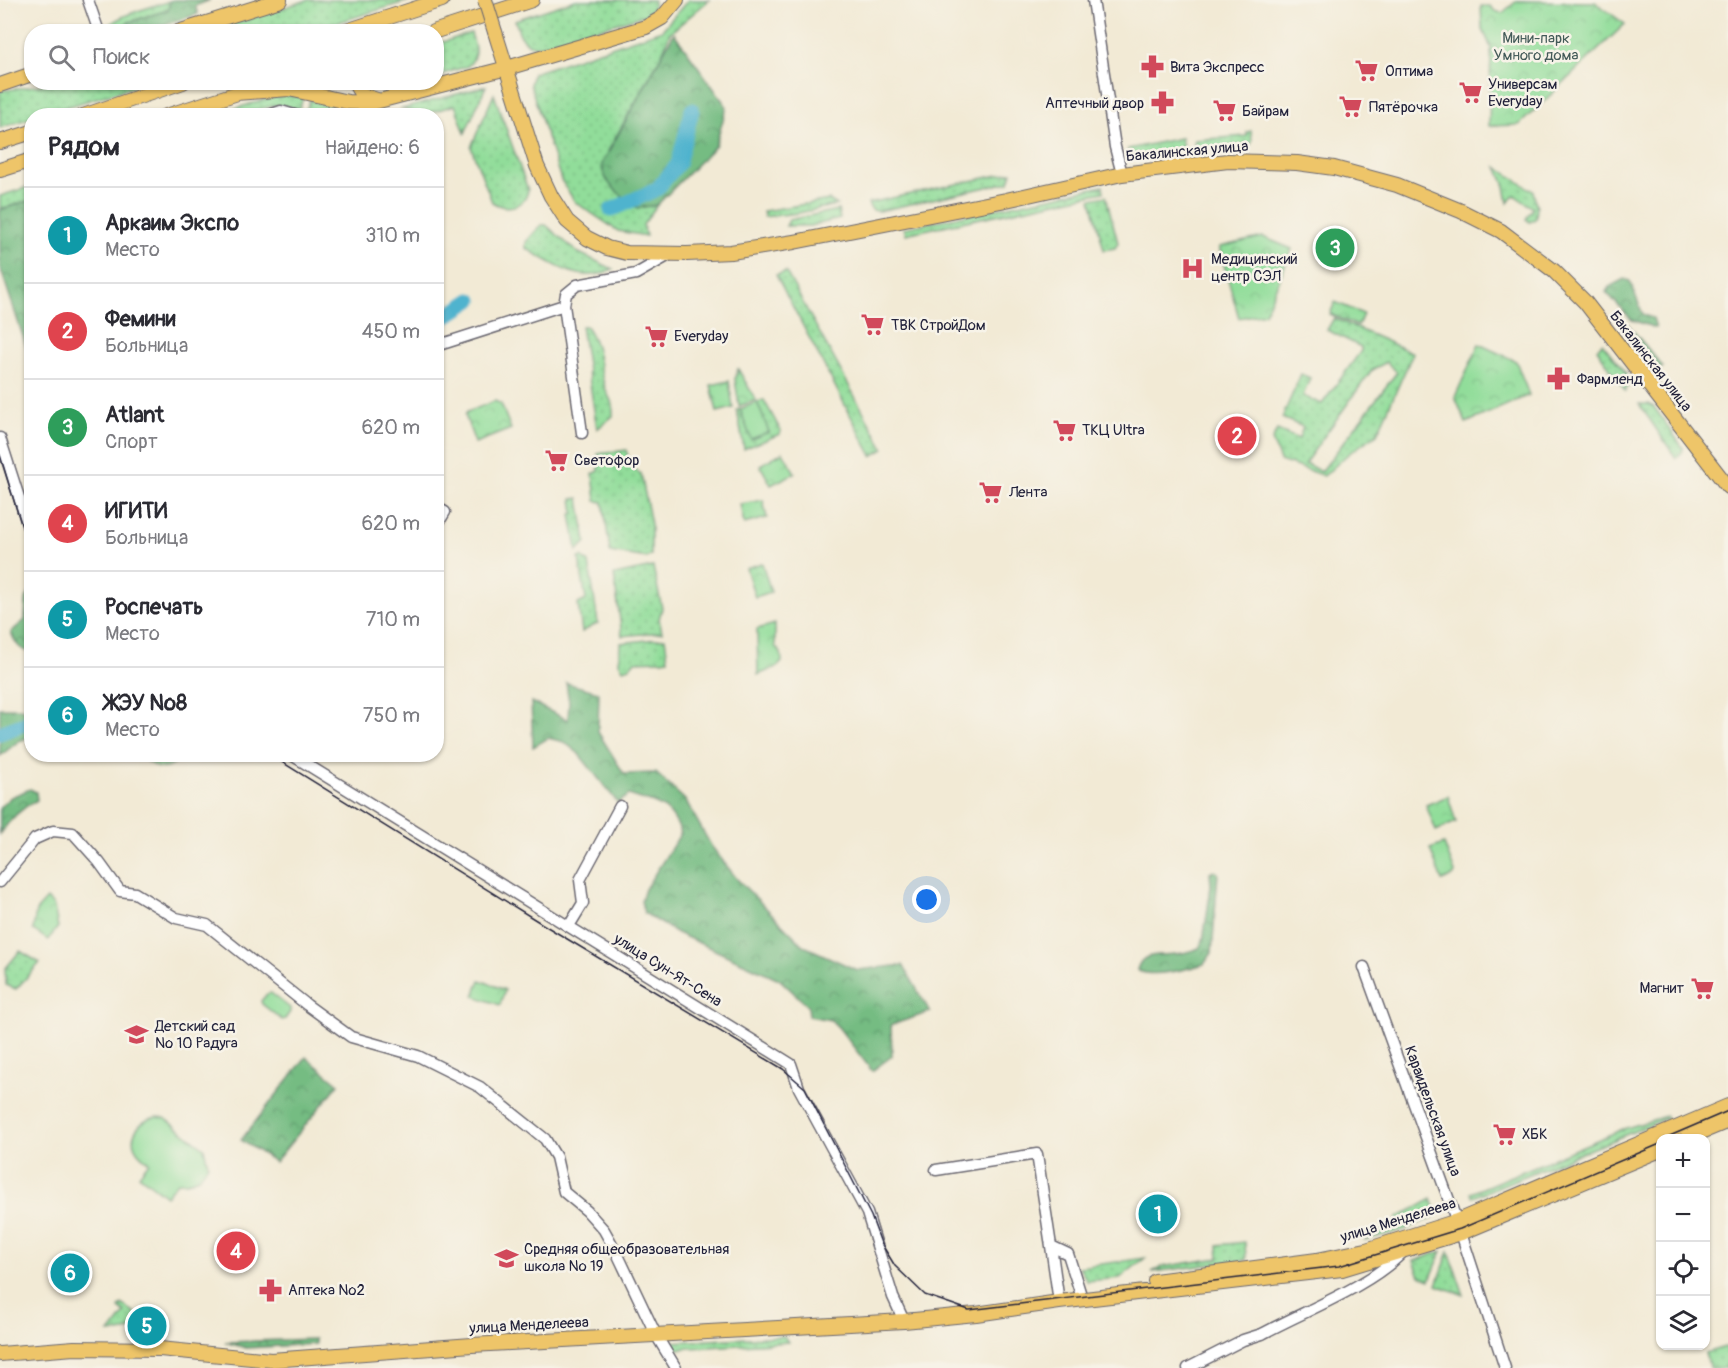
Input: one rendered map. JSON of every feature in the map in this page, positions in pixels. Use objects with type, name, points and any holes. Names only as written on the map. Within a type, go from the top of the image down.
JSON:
[{"type":"main road","points":[[368,24],[442,0]]},
{"type":"main road","name":"Бакалинская улица","points":[[485,0],[537,165],[551,196],[567,221],[587,238],[607,248],[627,253],[731,252],[794,242],[1006,200],[1122,174],[1228,162],[1297,163],[1334,168],[1397,185],[1461,211],[1501,231],[1554,271],[1578,293],[1728,487]]},
{"type":"main road","points":[[444,28],[532,0]]},
{"type":"main road","points":[[652,24],[659,17],[663,0]]},
{"type":"main road","points":[[444,84],[507,68],[652,24],[666,14],[677,0]]},
{"type":"main road","points":[[203,24],[275,1]]},
{"type":"main road","points":[[0,86],[24,77]]},
{"type":"main road","points":[[0,86],[24,83]]},
{"type":"main road","points":[[106,108],[159,90]]},
{"type":"main road","points":[[190,108],[245,90]]},
{"type":"main road","points":[[236,93],[276,90]]},
{"type":"main road","points":[[295,90],[355,103],[382,100],[421,90]]},
{"type":"main road","points":[[359,90],[362,95],[373,100],[382,100]]},
{"type":"main road","points":[[0,142],[24,134]]},
{"type":"main road","points":[[0,170],[24,162]]},
{"type":"main road","name":"улица Менделеева","points":[[1459,1227],[1728,1106]]},
{"type":"main road","points":[[1697,1134],[1728,1121]]},
{"type":"main road","name":"улица Менделеева","points":[[1059,1302],[1147,1282],[1317,1260],[1404,1243],[1459,1227],[1656,1151]]},
{"type":"main road","name":"улица Менделеева","points":[[0,1354],[74,1348],[160,1349],[271,1360],[318,1362],[437,1347],[904,1321],[1342,1269],[1404,1243]]},
{"type":"street","points":[[88,0],[96,24]]},
{"type":"street","points":[[1093,0],[1115,147],[1122,174]]},
{"type":"street","points":[[582,433],[564,305],[566,294],[577,285],[636,274],[671,254]]},
{"type":"street","points":[[444,343],[564,305]]},
{"type":"street","points":[[0,438],[24,513]]},
{"type":"street","name":"улица Сун-Ят-Сена","points":[[303,762],[791,1064],[799,1088],[867,1214],[893,1297],[904,1321]]},
{"type":"street","points":[[569,927],[584,903],[580,880],[621,806]]},
{"type":"street","points":[[0,882],[35,839],[52,831],[73,833],[99,862],[120,891],[135,893],[176,918],[207,925],[351,1037],[418,1056],[480,1087],[545,1139],[555,1157],[564,1192],[587,1211],[604,1230],[656,1335],[676,1368]]},
{"type":"street","name":"Караидельская улица","points":[[1364,967],[1459,1227],[1505,1368]]},
{"type":"street","points":[[936,1170],[1037,1154],[1059,1302]]},
{"type":"street","points":[[1188,1368],[1244,1340],[1262,1334],[1371,1278],[1391,1264],[1404,1243]]},
{"type":"street","points":[[1051,1246],[1068,1254],[1081,1296]]},
{"type":"green space","points":[[210,0],[195,6],[198,14],[167,24],[127,24],[168,10],[170,1]]},
{"type":"green space","points":[[308,0],[411,0],[333,24],[230,24]]},
{"type":"green space","points":[[576,0],[654,0],[648,14],[540,46],[529,44],[522,39],[515,20]]},
{"type":"green space","points":[[688,0],[709,0],[670,33],[662,54],[608,151],[637,208],[657,205],[643,225],[646,236],[618,231],[575,202],[561,180],[530,84],[533,73],[662,30]]},
{"type":"green space","points":[[170,1],[168,10],[127,24],[111,24],[123,16]]},
{"type":"green space","name":"Мини-парк Умного дома","points":[[1517,1],[1595,2],[1625,24],[1519,125],[1489,126],[1491,48],[1482,27],[1481,6],[1490,6],[1502,13]]},
{"type":"green space","points":[[471,33],[475,50],[474,58],[468,66],[444,74],[444,42]]},
{"type":"green space","points":[[674,33],[727,107],[715,146],[657,205],[637,208],[609,183],[602,164]]},
{"type":"green space","points":[[486,86],[465,133],[455,105],[444,108],[406,108]]},
{"type":"green space","points":[[24,87],[24,90],[123,90],[63,108],[24,108],[24,120],[0,128],[0,91]]},
{"type":"green space","points":[[494,94],[528,190],[523,201],[508,207],[492,202],[471,147]]},
{"type":"green space","points":[[280,95],[304,96],[299,108],[277,105],[265,108],[237,108]]},
{"type":"green space","points":[[310,100],[342,108],[307,108]]},
{"type":"green space","points":[[1251,131],[1250,145],[1195,149],[1194,140],[1247,136],[1247,132]]},
{"type":"green space","points":[[1181,138],[1183,148],[1181,150],[1130,159],[1128,149]]},
{"type":"green space","points":[[1497,167],[1533,191],[1537,207],[1536,218],[1530,222],[1526,219],[1533,208],[1514,195],[1508,203],[1505,186]]},
{"type":"green space","points":[[1012,172],[1009,182],[879,211],[872,209],[868,203]]},
{"type":"green space","points":[[1103,186],[1104,192],[906,234],[904,228]]},
{"type":"green space","points":[[24,188],[24,202],[0,209],[0,196]]},
{"type":"green space","points":[[1106,196],[1118,243],[1115,248],[1104,250],[1091,199]]},
{"type":"green space","points":[[829,200],[837,205],[764,217],[763,211]]},
{"type":"green space","points":[[24,202],[24,340],[0,267],[0,210]]},
{"type":"green space","points":[[838,210],[840,219],[810,226],[786,226],[789,220]]},
{"type":"green space","points":[[541,225],[546,225],[577,252],[613,269],[602,274],[579,274],[557,266],[526,248],[526,242]]},
{"type":"green space","points":[[1263,237],[1292,249],[1265,313],[1239,318],[1219,247]]},
{"type":"green space","points":[[786,272],[884,449],[872,456],[776,275]]},
{"type":"green space","points":[[1624,279],[1630,281],[1643,315],[1653,318],[1656,328],[1632,320],[1606,292],[1609,287]]},
{"type":"green space","points":[[1335,302],[1363,314],[1358,326],[1330,314]]},
{"type":"green space","points":[[1334,318],[1413,353],[1377,434],[1348,454],[1324,476],[1280,461],[1272,440],[1277,430],[1299,439],[1303,427],[1282,418],[1301,374],[1310,378],[1303,396],[1322,404],[1361,351],[1361,347],[1327,330]],"holes":[[[1386,362],[1397,372],[1321,472],[1305,463],[1371,371]]]},
{"type":"green space","points":[[1625,321],[1663,367],[1658,370],[1620,325]]},
{"type":"green space","points":[[581,326],[586,326],[595,342],[603,381],[613,407],[613,416],[597,429]]},
{"type":"green space","points":[[1602,343],[1632,381],[1625,391],[1597,349]]},
{"type":"green space","points":[[1479,344],[1516,361],[1529,395],[1466,423],[1455,397]]},
{"type":"green space","points":[[738,369],[756,400],[739,406],[735,379]]},
{"type":"green space","points":[[729,381],[733,408],[717,412],[711,385]]},
{"type":"green space","points":[[764,400],[781,431],[780,434],[744,449],[737,410],[740,409],[751,438],[769,432],[757,402]]},
{"type":"green space","points":[[495,401],[501,404],[511,429],[475,443],[465,415],[467,412]]},
{"type":"green space","points":[[757,402],[769,432],[751,439],[740,409]]},
{"type":"green space","points":[[1639,404],[1649,404],[1654,407],[1683,448],[1682,453],[1676,458]]},
{"type":"green space","points":[[626,450],[632,468],[641,474],[651,524],[651,555],[647,558],[610,552],[603,502],[596,501],[593,474],[599,471],[598,454]]},
{"type":"green space","points":[[783,452],[795,473],[771,485],[760,465]]},
{"type":"green space","points":[[579,498],[586,542],[577,551],[571,514],[574,513],[572,499]]},
{"type":"green space","points":[[763,500],[767,518],[744,524],[740,504]]},
{"type":"green space","points":[[582,557],[589,563],[598,623],[582,632],[578,604],[586,600],[579,558]]},
{"type":"green space","points":[[762,563],[771,592],[755,597],[746,568]]},
{"type":"green space","points":[[653,567],[662,608],[659,619],[662,632],[622,636],[614,575]]},
{"type":"green space","points":[[24,621],[24,650],[18,646],[11,632]]},
{"type":"green space","points":[[775,624],[775,646],[781,653],[782,662],[777,667],[758,675],[757,629]]},
{"type":"green space","points":[[665,638],[668,659],[635,661],[630,667],[623,669],[619,663],[620,643]]},
{"type":"green space","points":[[566,683],[599,692],[598,732],[624,774],[656,773],[686,801],[712,847],[737,879],[804,946],[857,970],[903,965],[930,1012],[891,1025],[892,1056],[872,1071],[831,1020],[809,1016],[808,1006],[779,979],[677,933],[644,913],[641,901],[645,889],[681,833],[667,810],[655,804],[629,795],[618,803],[578,753],[564,742],[548,738],[533,747],[531,702],[568,720],[569,702]]},
{"type":"green space","points":[[0,708],[24,709],[24,739],[0,756]]},
{"type":"green space","points":[[148,762],[177,762],[166,768]]},
{"type":"green space","points":[[30,789],[36,792],[37,800],[16,814],[0,834],[0,807],[11,797]]},
{"type":"green space","points":[[1448,796],[1456,822],[1436,831],[1426,805]]},
{"type":"green space","points":[[1444,844],[1455,873],[1454,876],[1442,881],[1430,849]]},
{"type":"green space","points":[[1214,870],[1218,873],[1212,953],[1204,964],[1151,974],[1137,970],[1142,960],[1147,957],[1181,953],[1199,948],[1203,941],[1211,886],[1210,872]]},
{"type":"green space","points":[[47,899],[54,906],[58,927],[48,940],[33,930],[36,911]]},
{"type":"green space","points":[[20,951],[40,963],[16,989],[6,985],[5,969]]},
{"type":"green space","points":[[480,980],[505,990],[500,1005],[474,996]]},
{"type":"green space","points":[[271,993],[290,1008],[285,1019],[282,1020],[262,1004],[261,1001]]},
{"type":"green space","points":[[306,1057],[339,1084],[275,1162],[241,1140]]},
{"type":"green space","points":[[1666,1116],[1667,1118],[1473,1197],[1471,1193],[1623,1129]]},
{"type":"green space","points":[[157,1117],[165,1118],[204,1148],[208,1164],[199,1177],[192,1181],[177,1182],[166,1196],[139,1175],[149,1162],[138,1152],[133,1140],[141,1124]]},
{"type":"green space","points":[[1432,1199],[1437,1213],[1435,1216],[1404,1230],[1365,1240],[1371,1232],[1395,1227],[1397,1218]]},
{"type":"green space","points":[[1245,1242],[1246,1260],[1152,1272],[1161,1267],[1219,1258],[1218,1245]]},
{"type":"green space","points":[[1442,1251],[1430,1280],[1420,1276],[1414,1261]]},
{"type":"green space","points":[[1449,1251],[1464,1295],[1437,1285]]},
{"type":"green space","points":[[1145,1258],[1120,1278],[1087,1281],[1079,1267]]},
{"type":"green space","points":[[122,1304],[142,1319],[134,1330],[110,1333],[125,1313],[119,1308]]},
{"type":"green space","points":[[784,1336],[788,1342],[675,1349],[670,1342]]},
{"type":"green space","points":[[315,1339],[315,1344],[246,1348],[225,1342]]},
{"type":"green space","points":[[1728,1348],[1728,1368],[1710,1368],[1705,1353]]},
{"type":"waterway","points":[[611,210],[657,189],[678,164],[692,110]]},
{"type":"waterway","points":[[444,318],[471,300]]},
{"type":"waterway","points":[[0,733],[24,724]]},
{"type":"tram line","points":[[0,455],[24,534]]},
{"type":"tram line","points":[[282,762],[544,925],[783,1069],[805,1088],[871,1216],[881,1243],[895,1266],[925,1295],[969,1310],[1339,1266],[1460,1229],[1656,1146]]},
{"type":"tram line","points":[[1674,1134],[1728,1111]]},
{"type":"place","name":"Вита Экспресс","points":[[1152,67]]},
{"type":"place","name":"Оптима","points":[[1367,71]]},
{"type":"place","name":"Универсам Everyday","points":[[1470,93]]},
{"type":"place","name":"Аптечный двор","points":[[1162,103]]},
{"type":"place","name":"Пятёрочка","points":[[1351,107]]},
{"type":"place","name":"Байрам","points":[[1224,111]]},
{"type":"place","name":"Atlant","points":[[1335,248]]},
{"type":"place","name":"Медицинский центр СЭЛ","points":[[1193,268]]},
{"type":"place","name":"ТВК СтройДом","points":[[873,325]]},
{"type":"place","name":"Everyday","points":[[656,336]]},
{"type":"place","name":"Фармленд","points":[[1559,379]]},
{"type":"place","name":"ТКЦ Ultra","points":[[1064,430]]},
{"type":"place","name":"Фемини","points":[[1237,436]]},
{"type":"place","name":"Светофор","points":[[556,460]]},
{"type":"place","name":"Лента","points":[[991,492]]},
{"type":"place","name":"Магнит","points":[[1702,988]]},
{"type":"place","name":"Детский сад № 10 Радуга","points":[[137,1035]]},
{"type":"place","name":"ХБК","points":[[1504,1134]]},
{"type":"place","name":"Аркаим Экспо","points":[[1158,1214]]},
{"type":"place","name":"ИГИТИ","points":[[236,1251]]},
{"type":"place","name":"Средняя общеобразовательная школа № 19","points":[[506,1258]]},
{"type":"place","name":"ЖЭУ №8","points":[[70,1273]]},
{"type":"place","name":"Аптека №2","points":[[270,1290]]},
{"type":"place","name":"Роспечать","points":[[147,1326]]}]
